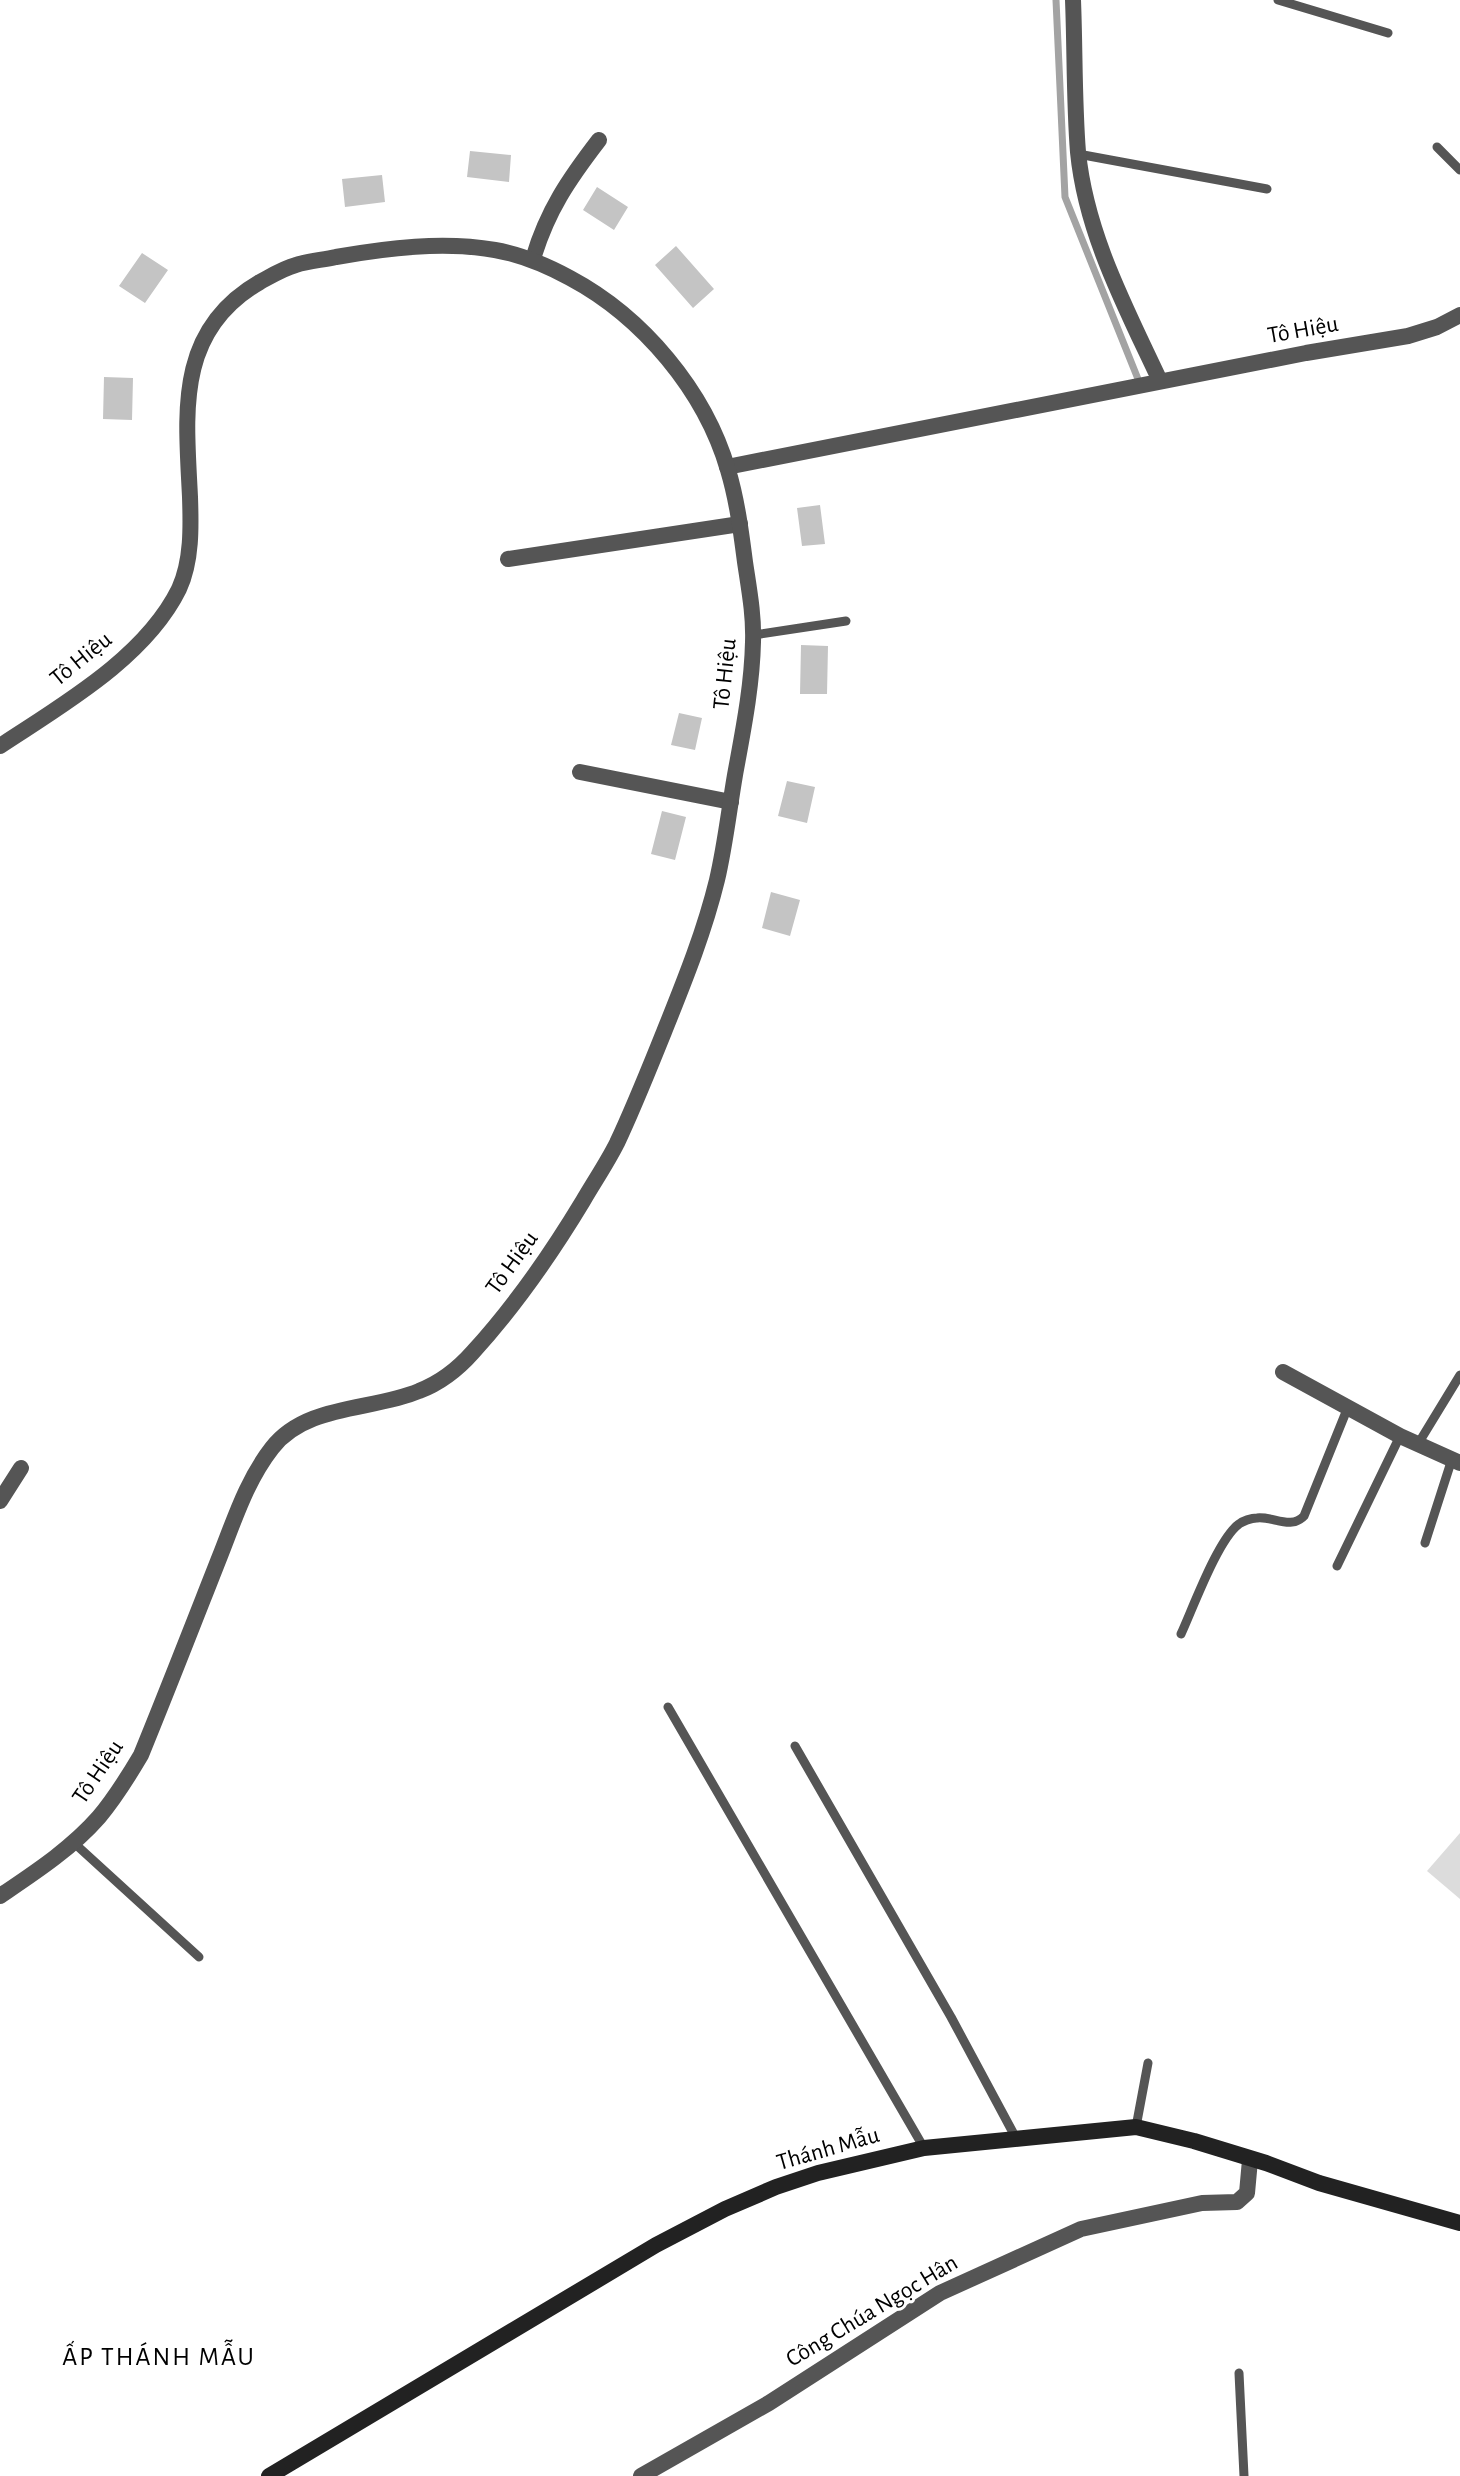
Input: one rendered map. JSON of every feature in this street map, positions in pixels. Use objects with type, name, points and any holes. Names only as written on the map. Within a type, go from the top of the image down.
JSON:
[{"type":"main road","name":"Thánh Mẫu","points":[[269,2476],[656,2245],[725,2209],[818,2173],[924,2148],[1136,2127],[1194,2141],[1319,2183],[1460,2223]]},
{"type":"street","points":[[1073,0],[1078,154],[1099,244],[1160,381]]},
{"type":"street","points":[[533,259],[548,215],[599,140]]},
{"type":"street","name":"Tô Hiệu","points":[[0,746],[109,672],[160,620],[180,586],[191,527],[187,425],[190,377],[195,357],[221,314],[260,282],[294,265],[385,249],[451,247],[492,249],[533,259],[578,282],[616,309],[652,342],[695,398],[713,431],[727,467],[740,524],[754,635],[751,673],[718,876],[701,938],[614,1148],[539,1270],[466,1360],[419,1392],[316,1418],[292,1427],[275,1444],[242,1498],[141,1755],[121,1789],[73,1842],[0,1896]]},
{"type":"street","name":"Tô Hiệu","points":[[727,467],[1160,381],[1408,336],[1437,327],[1460,315]]},
{"type":"street","points":[[508,559],[740,524]]},
{"type":"street","points":[[580,772],[731,802]]},
{"type":"street","points":[[1283,1372],[1400,1436],[1456,1461]]},
{"type":"street","points":[[0,1501],[21,1468]]},
{"type":"street","name":"Công Chúa Ngọc Hân","points":[[641,2476],[769,2403],[940,2293],[1081,2229],[1202,2203],[1237,2202],[1247,2193],[1250,2160]]},
{"type":"lane","points":[[1278,0],[1388,33]]},
{"type":"lane","points":[[1437,147],[1460,170]]},
{"type":"lane","points":[[1078,154],[1267,189]]},
{"type":"lane","points":[[754,635],[846,621]]},
{"type":"lane","points":[[1418,1444],[1460,1375]]},
{"type":"lane","points":[[1181,1634],[1223,1543],[1238,1525],[1256,1518],[1292,1523],[1304,1516],[1348,1407]]},
{"type":"lane","points":[[1337,1566],[1400,1436]]},
{"type":"lane","points":[[1425,1543],[1456,1461]]},
{"type":"lane","points":[[668,1707],[924,2148]]},
{"type":"lane","points":[[795,1746],[951,2017],[1017,2140]]},
{"type":"lane","points":[[73,1842],[199,1957]]},
{"type":"lane","points":[[1136,2127],[1148,2063]]},
{"type":"lane","points":[[1239,2373],[1244,2476]]},
{"type":"shaded area","points":[[1460,1833],[1460,1899],[1427,1871]]},
{"type":"building","points":[[470,151],[511,155],[509,182],[467,177]]},
{"type":"building","points":[[382,175],[385,202],[345,207],[342,179]]},
{"type":"building","points":[[597,187],[628,207],[614,230],[583,210]]},
{"type":"building","points":[[676,246],[714,289],[693,308],[655,265]]},
{"type":"building","points":[[142,253],[168,270],[145,303],[119,286]]},
{"type":"building","points":[[104,377],[133,378],[132,420],[103,419]]},
{"type":"building","points":[[820,505],[825,544],[802,546],[797,508]]},
{"type":"building","points":[[801,645],[828,646],[827,694],[800,694]]},
{"type":"building","points":[[679,713],[702,718],[695,750],[671,745]]},
{"type":"building","points":[[787,781],[815,787],[807,823],[778,816]]},
{"type":"building","points":[[662,811],[686,817],[675,860],[651,854]]},
{"type":"building","points":[[771,892],[800,900],[790,936],[762,928]]},
{"type":"waterway","points":[[1056,0],[1065,197],[1140,384]]},
{"type":"district","name":"ẤP THÁNH MẪU","points":[[159,2357]]}]
